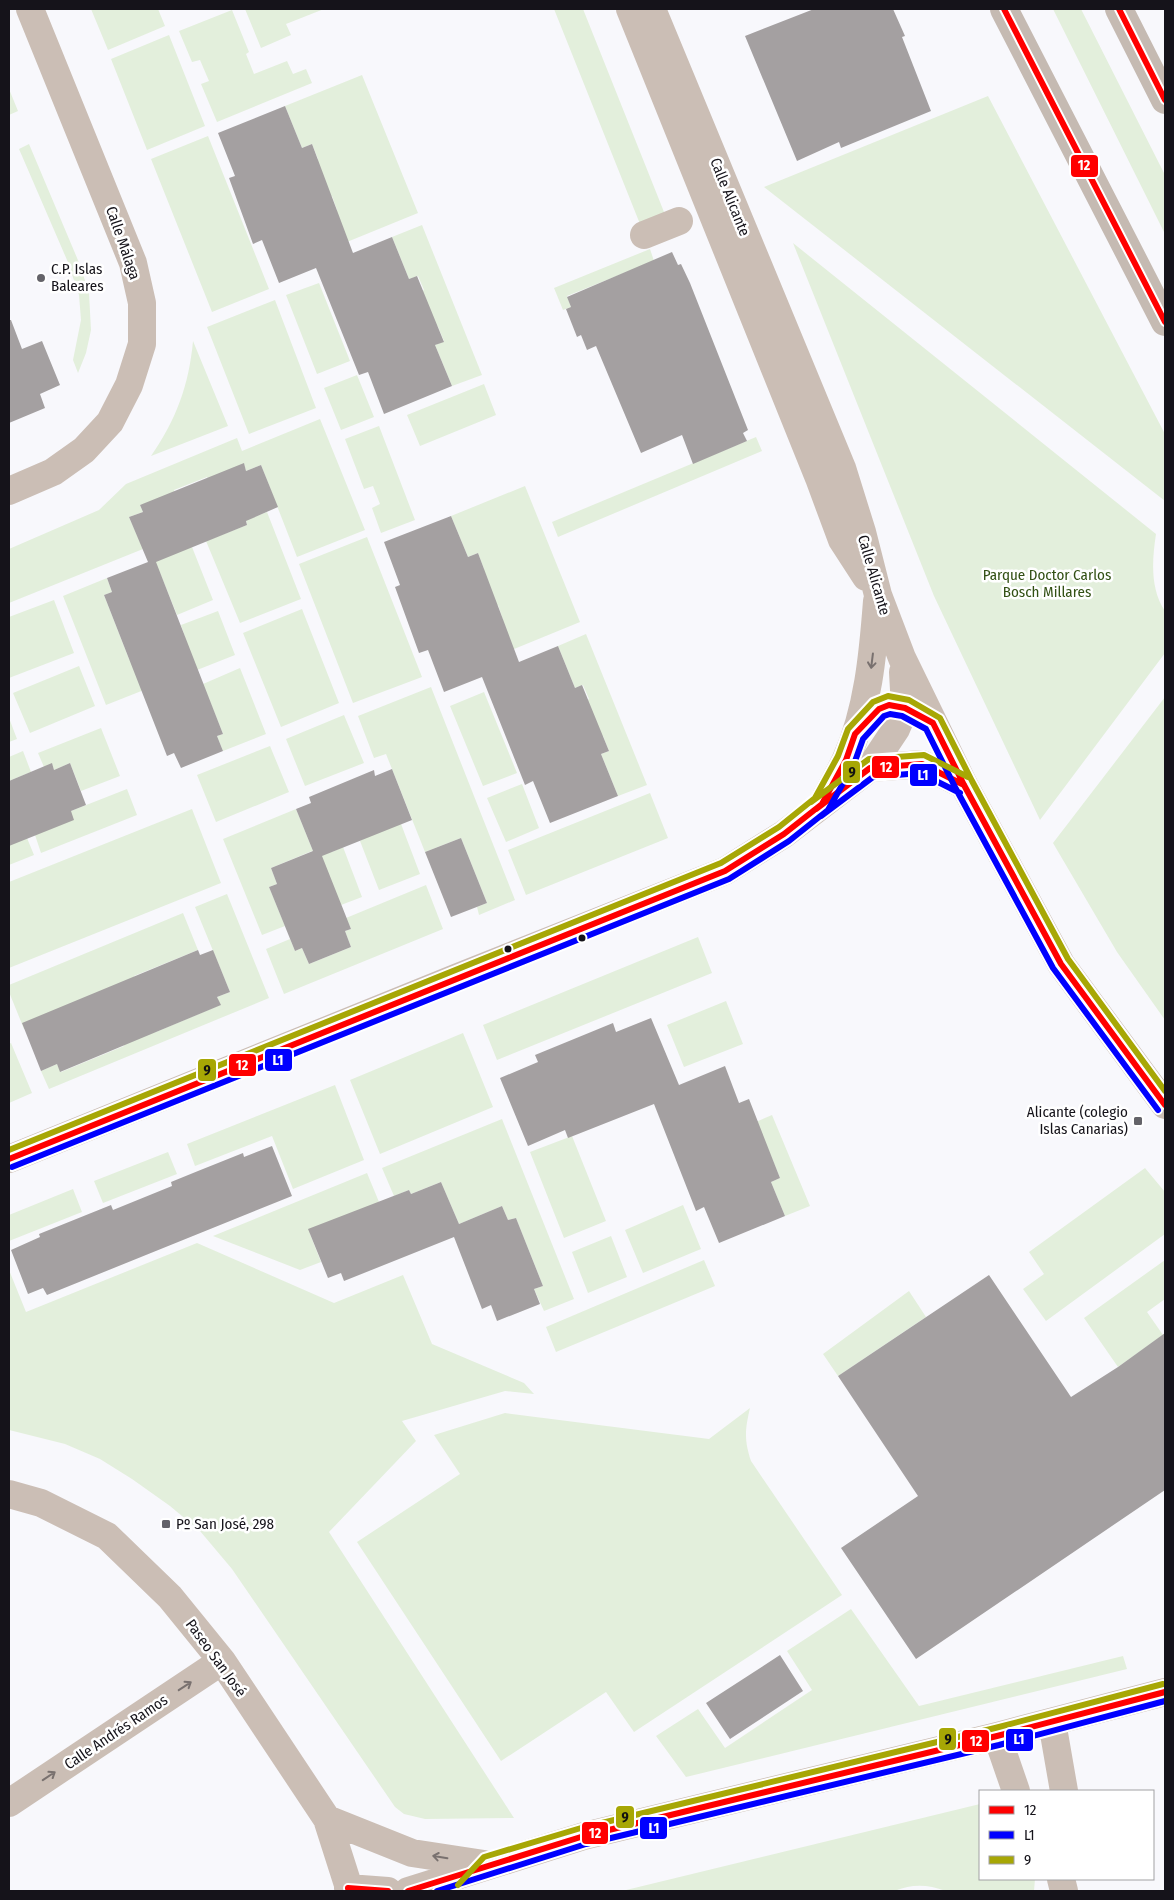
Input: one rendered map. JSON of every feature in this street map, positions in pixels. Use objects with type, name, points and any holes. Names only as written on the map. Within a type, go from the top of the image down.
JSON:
[{"type":"highway","points":[[1004,9],[1165,322]]},
{"type":"highway","points":[[1119,9],[1165,100]]},
{"type":"street","name":"Calle Málaga","points":[[9,490],[52,472],[84,450],[110,422],[129,385],[142,344],[142,303],[133,263],[30,9]]},
{"type":"street","points":[[630,9],[819,478],[842,540],[878,595],[872,664],[855,734],[846,760],[822,804]]},
{"type":"street","name":"Calle Alicante","points":[[652,9],[842,468],[862,532],[878,595],[902,658],[964,785],[1061,964],[1165,1105]]},
{"type":"street","points":[[644,235],[679,221]]},
{"type":"street","points":[[9,1159],[448,980],[725,871],[784,834],[870,768],[896,729],[905,708],[902,658]]},
{"type":"street","points":[[855,734],[879,709],[889,705],[905,708],[933,723]]},
{"type":"street","points":[[870,768],[922,764],[964,785]]},
{"type":"street","name":"Paseo San José","points":[[9,1494],[41,1503],[107,1536],[170,1597],[222,1661],[327,1818],[347,1890]]},
{"type":"street","name":"Calle Andrés Ramos","points":[[9,1803],[222,1661]]},
{"type":"street","points":[[408,1891],[584,1836],[996,1736],[1165,1692]]},
{"type":"street","points":[[1052,1722],[1064,1790]]},
{"type":"street","points":[[996,1736],[1016,1790]]},
{"type":"street","points":[[327,1818],[412,1853],[488,1865]]},
{"type":"street","points":[[465,1891],[488,1865]]},
{"type":"street","points":[[347,1890],[388,1891]]},
{"type":"green space","points":[[91,9],[158,9],[165,26],[108,50]]},
{"type":"green space","points":[[245,9],[324,9],[286,24],[291,35],[261,48]]},
{"type":"green space","points":[[554,9],[583,9],[666,217],[642,229]]},
{"type":"green space","points":[[1053,9],[1081,9],[1165,175],[1165,234]]},
{"type":"green space","points":[[232,10],[249,52],[246,54],[254,74],[287,61],[293,74],[306,69],[312,83],[217,122],[201,84],[209,81],[200,60],[192,62],[179,31]]},
{"type":"green space","points":[[169,35],[205,126],[147,150],[111,59]]},
{"type":"green space","points":[[362,75],[418,213],[342,244],[330,214],[337,210],[332,196],[325,198],[310,163],[318,159],[312,144],[302,148],[285,106]]},
{"type":"green space","points":[[9,89],[18,111],[9,115]]},
{"type":"green space","points":[[988,96],[1165,434],[1165,501],[764,187]]},
{"type":"green space","points":[[208,136],[269,289],[212,312],[151,159]]},
{"type":"green space","points":[[29,144],[80,265],[89,293],[91,330],[86,353],[78,373],[73,360],[81,320],[79,295],[67,260],[19,149]]},
{"type":"green space","points":[[422,225],[482,375],[452,386],[435,345],[444,341],[438,327],[416,294],[424,290],[418,276],[409,279],[392,237]]},
{"type":"green space","name":"Parque Doctor Carlos Bosch Millares","points":[[793,243],[1156,534],[1153,574],[1157,593],[1165,611],[1165,653],[1040,820],[934,596]]},
{"type":"green space","points":[[650,249],[654,261],[567,296],[571,307],[563,310],[554,288]]},
{"type":"green space","points":[[319,283],[350,361],[317,374],[286,295]]},
{"type":"green space","points":[[275,300],[316,408],[249,434],[207,327]]},
{"type":"green space","points":[[193,341],[228,426],[151,456],[168,429],[180,402],[185,387]]},
{"type":"green space","points":[[357,375],[374,417],[341,430],[324,388]]},
{"type":"green space","points":[[484,384],[496,415],[420,446],[407,415]]},
{"type":"green space","points":[[320,419],[365,530],[297,557],[261,465],[246,471],[244,464],[211,485],[207,477],[174,490],[177,499],[140,505],[143,512],[129,517],[143,549],[9,603],[9,549],[99,510],[126,484],[237,438],[242,451]]},
{"type":"green space","points":[[379,426],[415,520],[381,533],[372,508],[380,504],[373,486],[364,489],[345,439]]},
{"type":"green space","points":[[756,437],[762,451],[558,537],[552,522]]},
{"type":"green space","points":[[525,486],[580,622],[507,652],[495,623],[503,620],[498,605],[490,607],[476,572],[484,569],[478,553],[468,557],[451,516]]},
{"type":"green space","points":[[267,512],[301,599],[240,623],[206,541],[247,525],[246,520]]},
{"type":"green space","points":[[367,537],[422,677],[353,703],[299,564]]},
{"type":"green space","points":[[192,547],[213,600],[177,615],[160,573],[148,562]]},
{"type":"green space","points":[[107,578],[112,592],[104,595],[129,659],[149,688],[106,705],[63,596]]},
{"type":"green space","points":[[54,600],[74,653],[9,678],[9,617]]},
{"type":"green space","points":[[302,609],[339,703],[281,727],[243,633]]},
{"type":"green space","points":[[218,611],[235,655],[192,672],[179,640],[185,637],[181,625]]},
{"type":"green space","points":[[586,634],[647,785],[618,796],[601,754],[609,751],[603,736],[597,739],[582,703],[589,699],[583,685],[575,688],[558,646]]},
{"type":"green space","points":[[79,666],[95,706],[30,733],[13,693]]},
{"type":"green space","points":[[240,668],[266,734],[223,751],[217,736],[223,734],[203,684]]},
{"type":"green space","points":[[431,687],[515,900],[479,915],[477,907],[487,903],[461,838],[425,852],[386,754],[374,758],[358,716]]},
{"type":"green space","points":[[484,692],[517,773],[483,786],[450,706]]},
{"type":"green space","points":[[1165,697],[1165,1020],[1117,952],[1053,843]]},
{"type":"green space","points":[[344,715],[364,763],[305,786],[286,739]]},
{"type":"green space","points":[[9,718],[17,739],[9,742]]},
{"type":"green space","points":[[101,728],[120,776],[81,791],[70,763],[54,770],[52,764],[44,767],[38,753]]},
{"type":"green space","points":[[270,746],[289,792],[216,822],[197,775]]},
{"type":"green space","points":[[23,751],[31,772],[9,781],[9,757]]},
{"type":"green space","points":[[522,784],[539,828],[506,842],[487,798]]},
{"type":"green space","points":[[127,789],[137,815],[41,853],[35,835],[71,811]]},
{"type":"green space","points":[[650,793],[668,838],[526,895],[508,850]]},
{"type":"green space","points":[[192,809],[221,883],[9,968],[9,882]]},
{"type":"green space","points":[[296,809],[313,851],[329,845],[332,852],[343,847],[362,897],[341,905],[312,851],[271,868],[277,884],[269,887],[285,926],[262,935],[223,839]]},
{"type":"green space","points":[[398,816],[420,874],[379,890],[360,841]]},
{"type":"green space","points":[[27,838],[34,855],[9,865],[9,845]]},
{"type":"green space","points":[[426,885],[443,929],[284,994],[266,949],[290,939],[295,951],[302,948],[309,964],[351,947],[345,931],[351,929],[346,918]]},
{"type":"green space","points":[[227,894],[269,998],[49,1089],[41,1071],[57,1064],[61,1072],[124,1046],[122,1038],[156,1032],[220,1005],[217,997],[230,992],[195,907]]},
{"type":"green space","points":[[183,913],[198,950],[134,976],[136,983],[24,1029],[9,992],[9,985]]},
{"type":"green space","points":[[698,937],[712,973],[497,1060],[483,1025]]},
{"type":"green space","points":[[726,1001],[743,1044],[684,1067],[667,1025]]},
{"type":"green space","points":[[463,1033],[493,1107],[380,1154],[350,1080]]},
{"type":"green space","points":[[11,1043],[32,1093],[9,1103],[9,1044]]},
{"type":"green space","points":[[335,1085],[364,1160],[293,1189],[272,1136],[195,1166],[187,1144]]},
{"type":"green space","points":[[772,1115],[810,1206],[785,1216],[771,1182],[780,1178],[771,1156],[751,1124]]},
{"type":"green space","points":[[502,1119],[574,1299],[544,1311],[534,1289],[543,1286],[516,1218],[508,1220],[502,1206],[459,1224],[441,1182],[411,1194],[409,1190],[394,1196],[382,1168]]},
{"type":"green space","points":[[572,1136],[606,1221],[564,1238],[530,1152]]},
{"type":"green space","points":[[168,1152],[177,1174],[103,1203],[94,1181]]},
{"type":"green space","points":[[1145,1168],[1165,1192],[1165,1234],[1046,1321],[1023,1289],[1044,1274],[1029,1252]]},
{"type":"green space","points":[[367,1173],[379,1202],[310,1234],[321,1262],[300,1270],[213,1236]]},
{"type":"green space","points":[[73,1189],[82,1212],[9,1241],[9,1215]]},
{"type":"green space","points":[[683,1205],[701,1249],[643,1273],[625,1230]]},
{"type":"green space","points":[[611,1236],[627,1277],[588,1293],[572,1252]]},
{"type":"green space","points":[[197,1243],[334,1303],[403,1275],[432,1344],[524,1383],[534,1394],[505,1391],[402,1421],[416,1441],[329,1532],[514,1818],[425,1819],[404,1814],[395,1807],[232,1569],[200,1531],[170,1506],[100,1459],[65,1444],[9,1430],[9,1270],[26,1312]]},
{"type":"green space","points":[[704,1260],[715,1286],[556,1352],[546,1327]]},
{"type":"green space","points":[[1165,1260],[1165,1299],[1147,1312],[1163,1335],[1118,1367],[1084,1318]]},
{"type":"green space","points":[[909,1291],[926,1317],[838,1376],[823,1354]]},
{"type":"green space","points":[[750,1408],[746,1434],[751,1461],[842,1595],[634,1732],[606,1692],[501,1761],[357,1542],[460,1474],[434,1435],[505,1413],[709,1439]]},
{"type":"green space","points":[[851,1609],[919,1706],[1123,1656],[1127,1669],[686,1777],[656,1736],[698,1709],[725,1748],[812,1690],[787,1651]]},
{"type":"green space","points":[[979,1804],[979,1880],[1035,1880],[1034,1891],[946,1891],[920,1886],[894,1891],[622,1891]]},
{"type":"building","points":[[814,9],[893,9],[905,36],[902,37],[931,111],[841,148],[839,142],[797,161],[745,36]]},
{"type":"building","points":[[285,106],[302,148],[312,144],[353,253],[392,237],[409,279],[417,276],[444,342],[435,345],[452,386],[384,414],[368,372],[359,375],[316,268],[279,283],[262,240],[253,244],[229,178],[235,176],[218,133]]},
{"type":"building","points":[[672,252],[678,265],[681,264],[690,283],[748,430],[743,433],[747,441],[693,464],[682,435],[641,453],[596,346],[587,350],[581,335],[577,337],[566,309],[571,307],[567,297]]},
{"type":"building","points":[[9,320],[11,320],[22,349],[42,341],[60,385],[40,394],[45,408],[9,423]]},
{"type":"building","points":[[244,463],[246,471],[261,465],[278,507],[246,521],[247,525],[156,562],[223,734],[217,736],[223,751],[181,768],[174,753],[167,756],[104,595],[112,592],[107,578],[148,562],[129,517],[143,512],[140,505]]},
{"type":"building","points":[[451,516],[468,557],[478,553],[519,662],[558,646],[575,688],[582,685],[609,751],[601,754],[618,796],[550,823],[533,781],[525,785],[482,677],[444,692],[428,650],[419,653],[395,587],[400,585],[384,542]]},
{"type":"building","points":[[52,763],[54,770],[70,763],[86,805],[71,811],[74,820],[9,846],[9,781]]},
{"type":"building","points":[[392,769],[412,820],[322,856],[351,929],[345,931],[351,947],[309,964],[302,948],[295,951],[269,887],[277,884],[271,868],[313,851],[296,809],[311,803],[309,797],[374,770],[375,776]]},
{"type":"building","points":[[461,838],[487,903],[451,917],[425,852]]},
{"type":"building","points":[[198,950],[200,955],[213,950],[230,992],[217,997],[221,1005],[60,1072],[57,1064],[41,1071],[22,1023]]},
{"type":"building","points":[[651,1018],[679,1085],[725,1066],[739,1103],[749,1099],[780,1178],[771,1182],[785,1216],[719,1243],[704,1207],[696,1211],[654,1104],[568,1138],[565,1130],[528,1146],[500,1078],[538,1062],[535,1055],[613,1023],[616,1032]]},
{"type":"building","points":[[272,1146],[292,1196],[47,1295],[43,1288],[28,1294],[11,1250],[40,1237],[39,1234],[111,1205],[113,1210],[172,1186],[171,1182],[198,1171],[243,1153],[244,1157]]},
{"type":"building","points":[[441,1182],[459,1224],[502,1206],[508,1220],[516,1218],[543,1286],[534,1289],[540,1304],[497,1321],[491,1305],[482,1309],[454,1237],[344,1281],[341,1273],[328,1278],[308,1229],[409,1190],[411,1194]]},
{"type":"building","points":[[989,1275],[1071,1397],[1118,1367],[1165,1333],[1165,1490],[916,1659],[841,1548],[918,1496],[838,1376]]},
{"type":"building","points":[[780,1655],[803,1691],[730,1739],[706,1703]]},
{"type":"transit line","name":"12","points":[[1004,9],[1165,322]]},
{"type":"transit line","name":"12","points":[[1119,9],[1165,100]]},
{"type":"transit line","name":"9","points":[[9,1150],[721,863],[779,827],[815,798],[838,756],[848,729],[873,702],[888,696],[909,700],[940,718],[1068,959],[1165,1091]]},
{"type":"transit line","name":"12","points":[[9,1159],[725,871],[784,834],[822,804],[846,760],[855,734],[879,709],[889,705],[905,708],[933,723],[964,785],[1061,964],[1165,1105]]},
{"type":"transit line","name":"L1","points":[[12,1167],[729,879],[789,841],[828,810],[854,764],[863,739],[884,716],[890,714],[902,716],[926,729],[956,789],[1053,968],[1158,1110]]},
{"type":"transit line","name":"9","points":[[811,802],[869,759],[924,755],[968,777]]},
{"type":"transit line","name":"12","points":[[816,809],[870,768],[922,764],[964,785]]},
{"type":"transit line","name":"L1","points":[[821,816],[873,777],[920,773],[960,793]]},
{"type":"transit line","name":"9","points":[[458,1885],[484,1857],[581,1828],[995,1728],[1163,1684]]},
{"type":"transit line","name":"12","points":[[408,1891],[584,1836],[997,1736],[1165,1692]]},
{"type":"transit line","name":"L1","points":[[437,1891],[586,1844],[999,1745],[1165,1701]]},
{"type":"transit line","name":"12","points":[[348,1888],[388,1891]]},
{"type":"place","name":"C.P. Islas Baleares","points":[[41,278]]},
{"type":"place","name":"Alicante (colegio Islas Canarias)","points":[[1138,1121]]},
{"type":"place","name":"Pº San José, 298","points":[[166,1524]]}]
